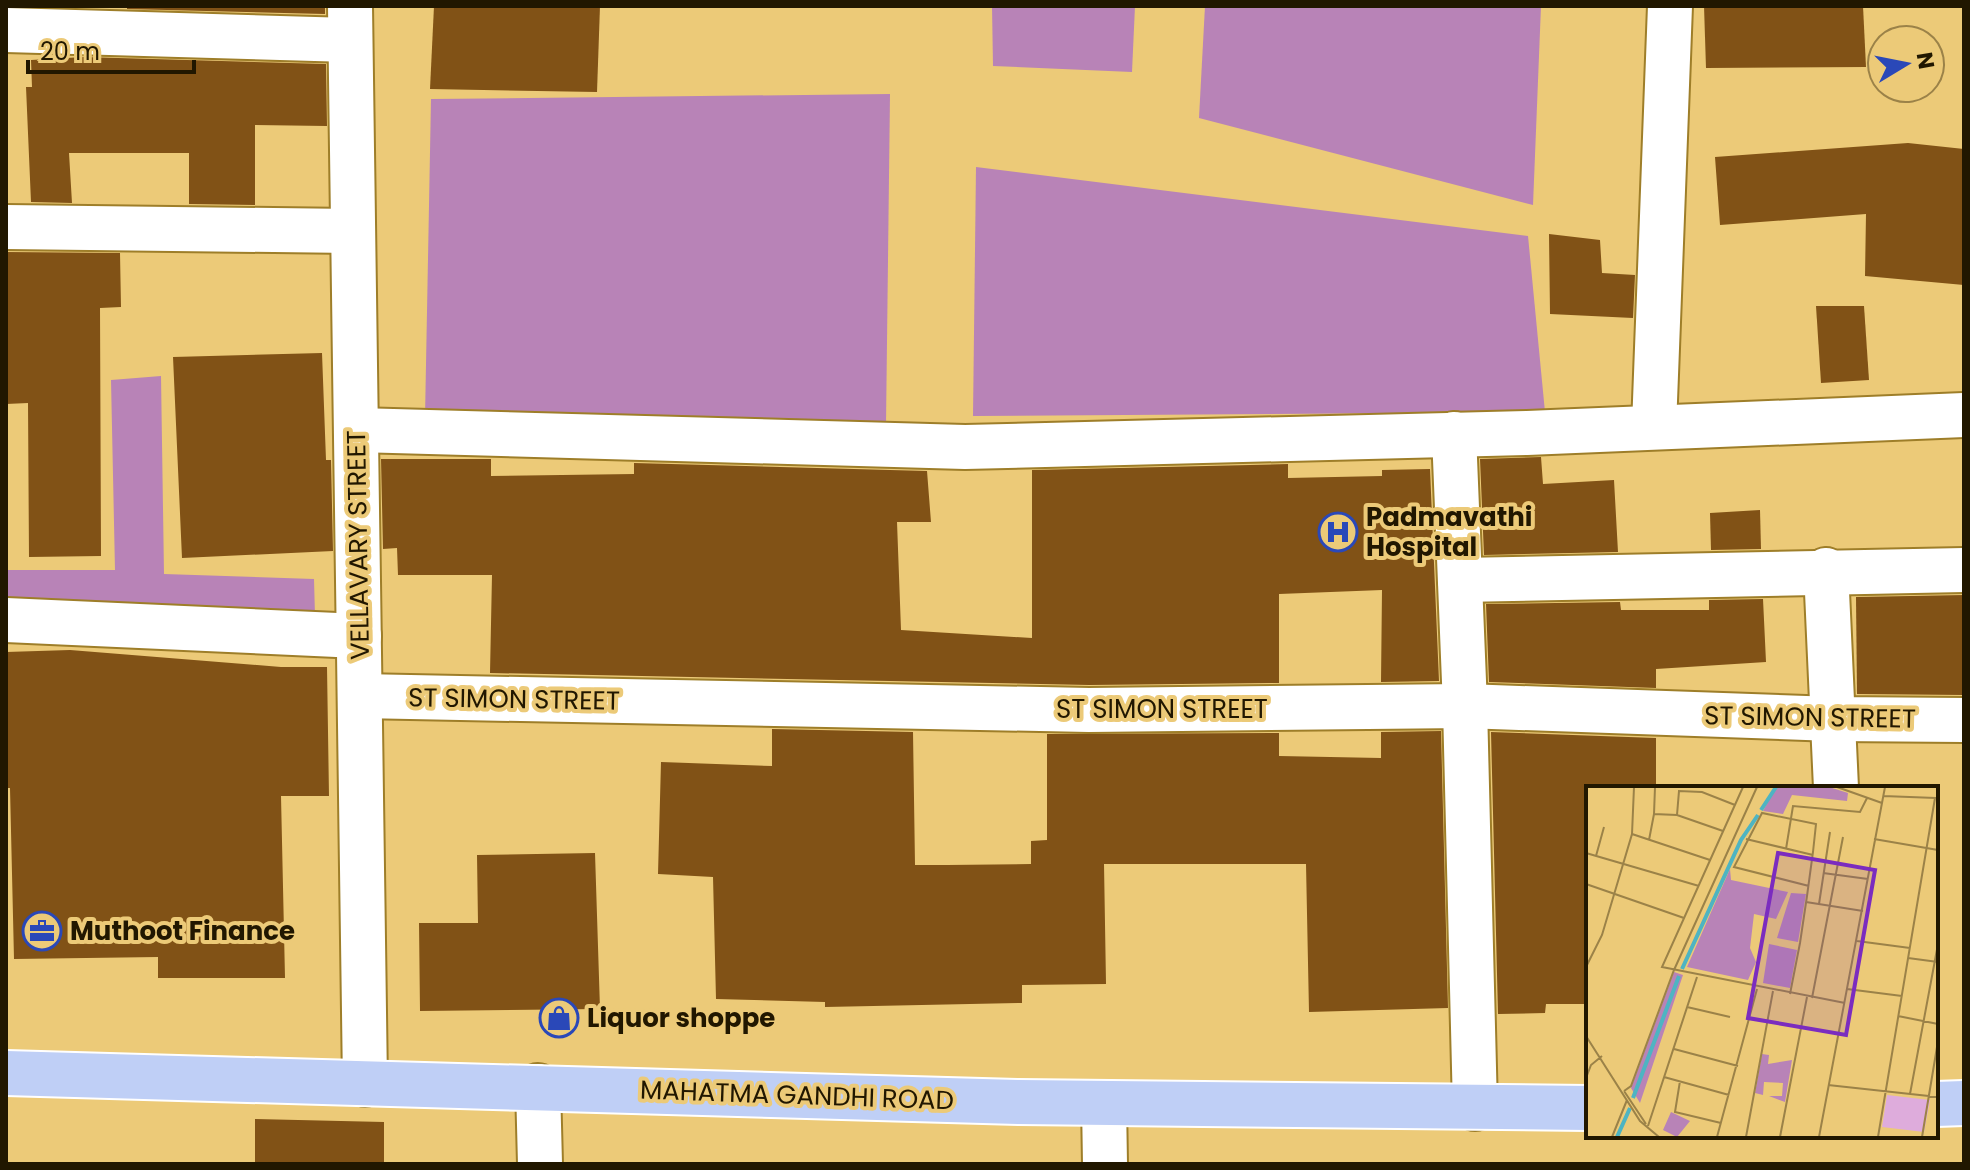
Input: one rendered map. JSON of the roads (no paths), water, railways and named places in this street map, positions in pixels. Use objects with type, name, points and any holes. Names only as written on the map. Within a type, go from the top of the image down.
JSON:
[{"type":"main road","name":"MAHATMA GANDHI ROAD","points":[[6,1073],[1104,1103],[1586,1108]]},
{"type":"main road","points":[[1938,1104],[1964,1103]]},
{"type":"street","points":[[1654,427],[1670,6]]},
{"type":"street","points":[[6,30],[350,23]]},
{"type":"street","name":"VELLAVARY STREET","points":[[350,23],[365,1084]]},
{"type":"street","points":[[6,227],[353,231]]},
{"type":"street","points":[[357,430],[965,447],[1454,434],[1964,415]]},
{"type":"street","points":[[1454,434],[1465,706],[1475,1108]]},
{"type":"street","points":[[1460,580],[1826,570],[1964,570]]},
{"type":"street","points":[[1826,570],[1836,786]]},
{"type":"street","points":[[6,620],[359,636]]},
{"type":"street","name":"ST SIMON STREET","points":[[360,696],[1089,710],[1465,706],[1834,719],[1964,720]]},
{"type":"street","points":[[538,1086],[540,1164]]},
{"type":"street","points":[[1104,1103],[1105,1164]]},
{"type":"place","name":"Padmavathi Hospital","points":[[1338,532]]},
{"type":"place","name":"Muthoot Finance","points":[[42,931]]},
{"type":"place","name":"Liquor shoppe","points":[[559,1018]]}]
